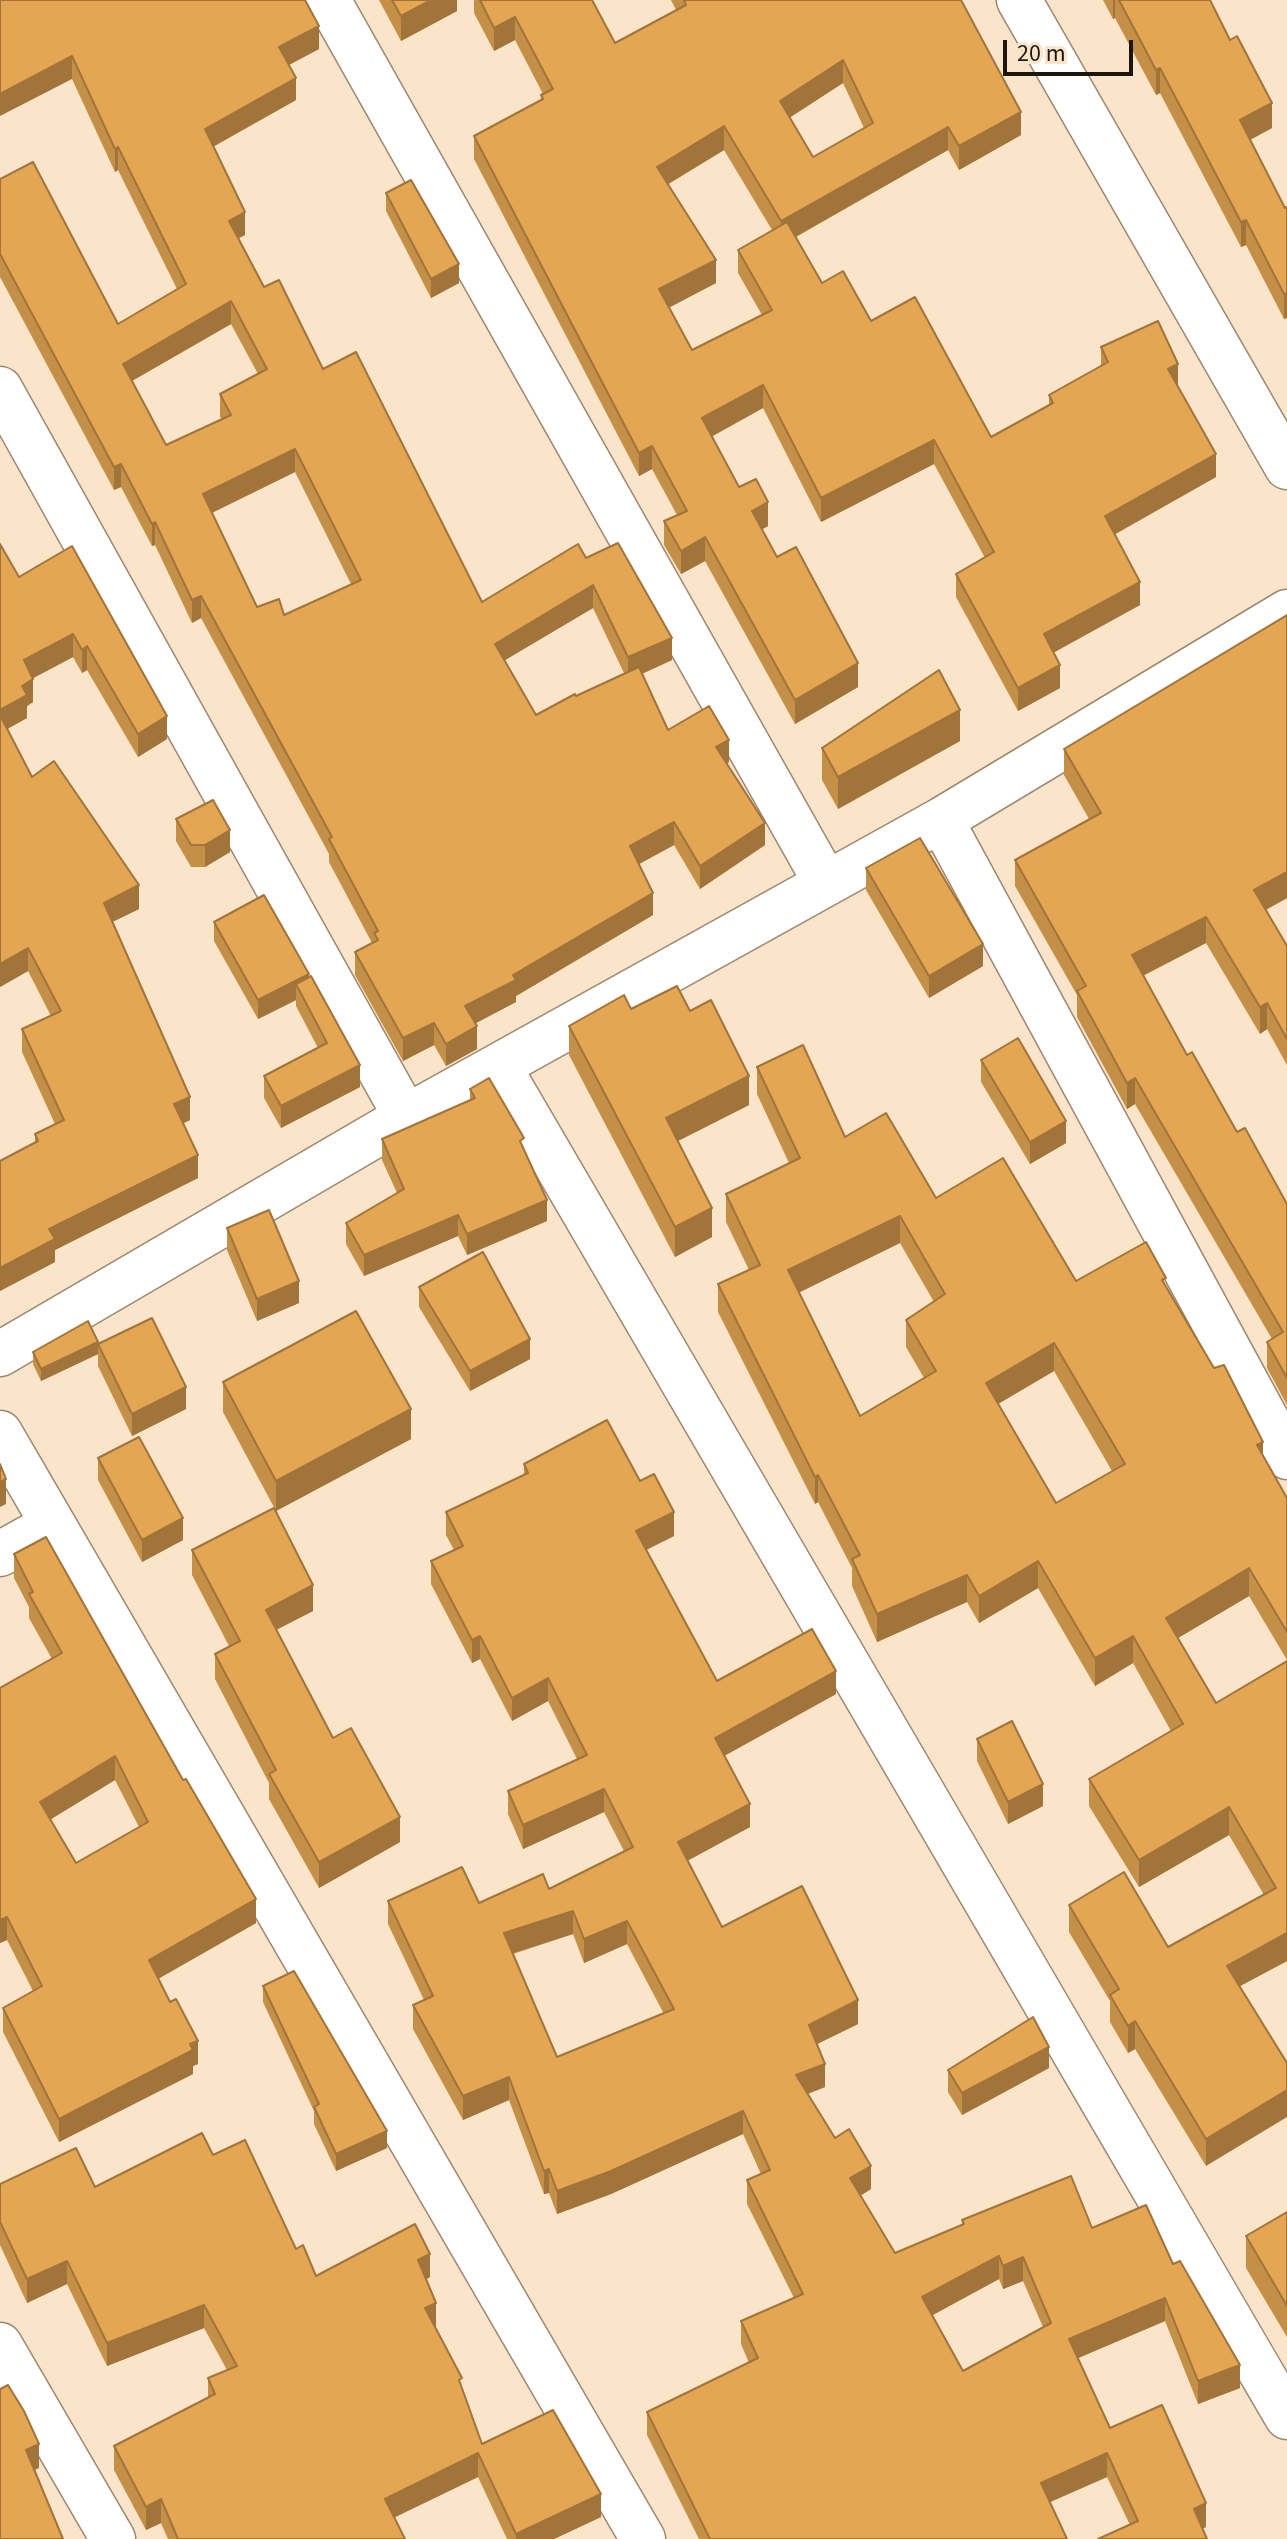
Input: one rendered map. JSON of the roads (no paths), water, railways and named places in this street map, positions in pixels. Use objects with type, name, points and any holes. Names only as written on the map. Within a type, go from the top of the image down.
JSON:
[{"type":"street","points":[[328,0],[826,883]]},
{"type":"street","points":[[1019,0],[1287,467]]},
{"type":"street","points":[[0,389],[406,1117]]},
{"type":"street","points":[[0,1354],[406,1117],[941,820],[1287,612]]},
{"type":"street","points":[[941,820],[1287,1457]]},
{"type":"street","points":[[499,1067],[1287,2417]]},
{"type":"street","points":[[0,1433],[643,2539]]},
{"type":"street","points":[[0,1554],[52,1525]]},
{"type":"street","points":[[0,2345],[113,2539]]}]
